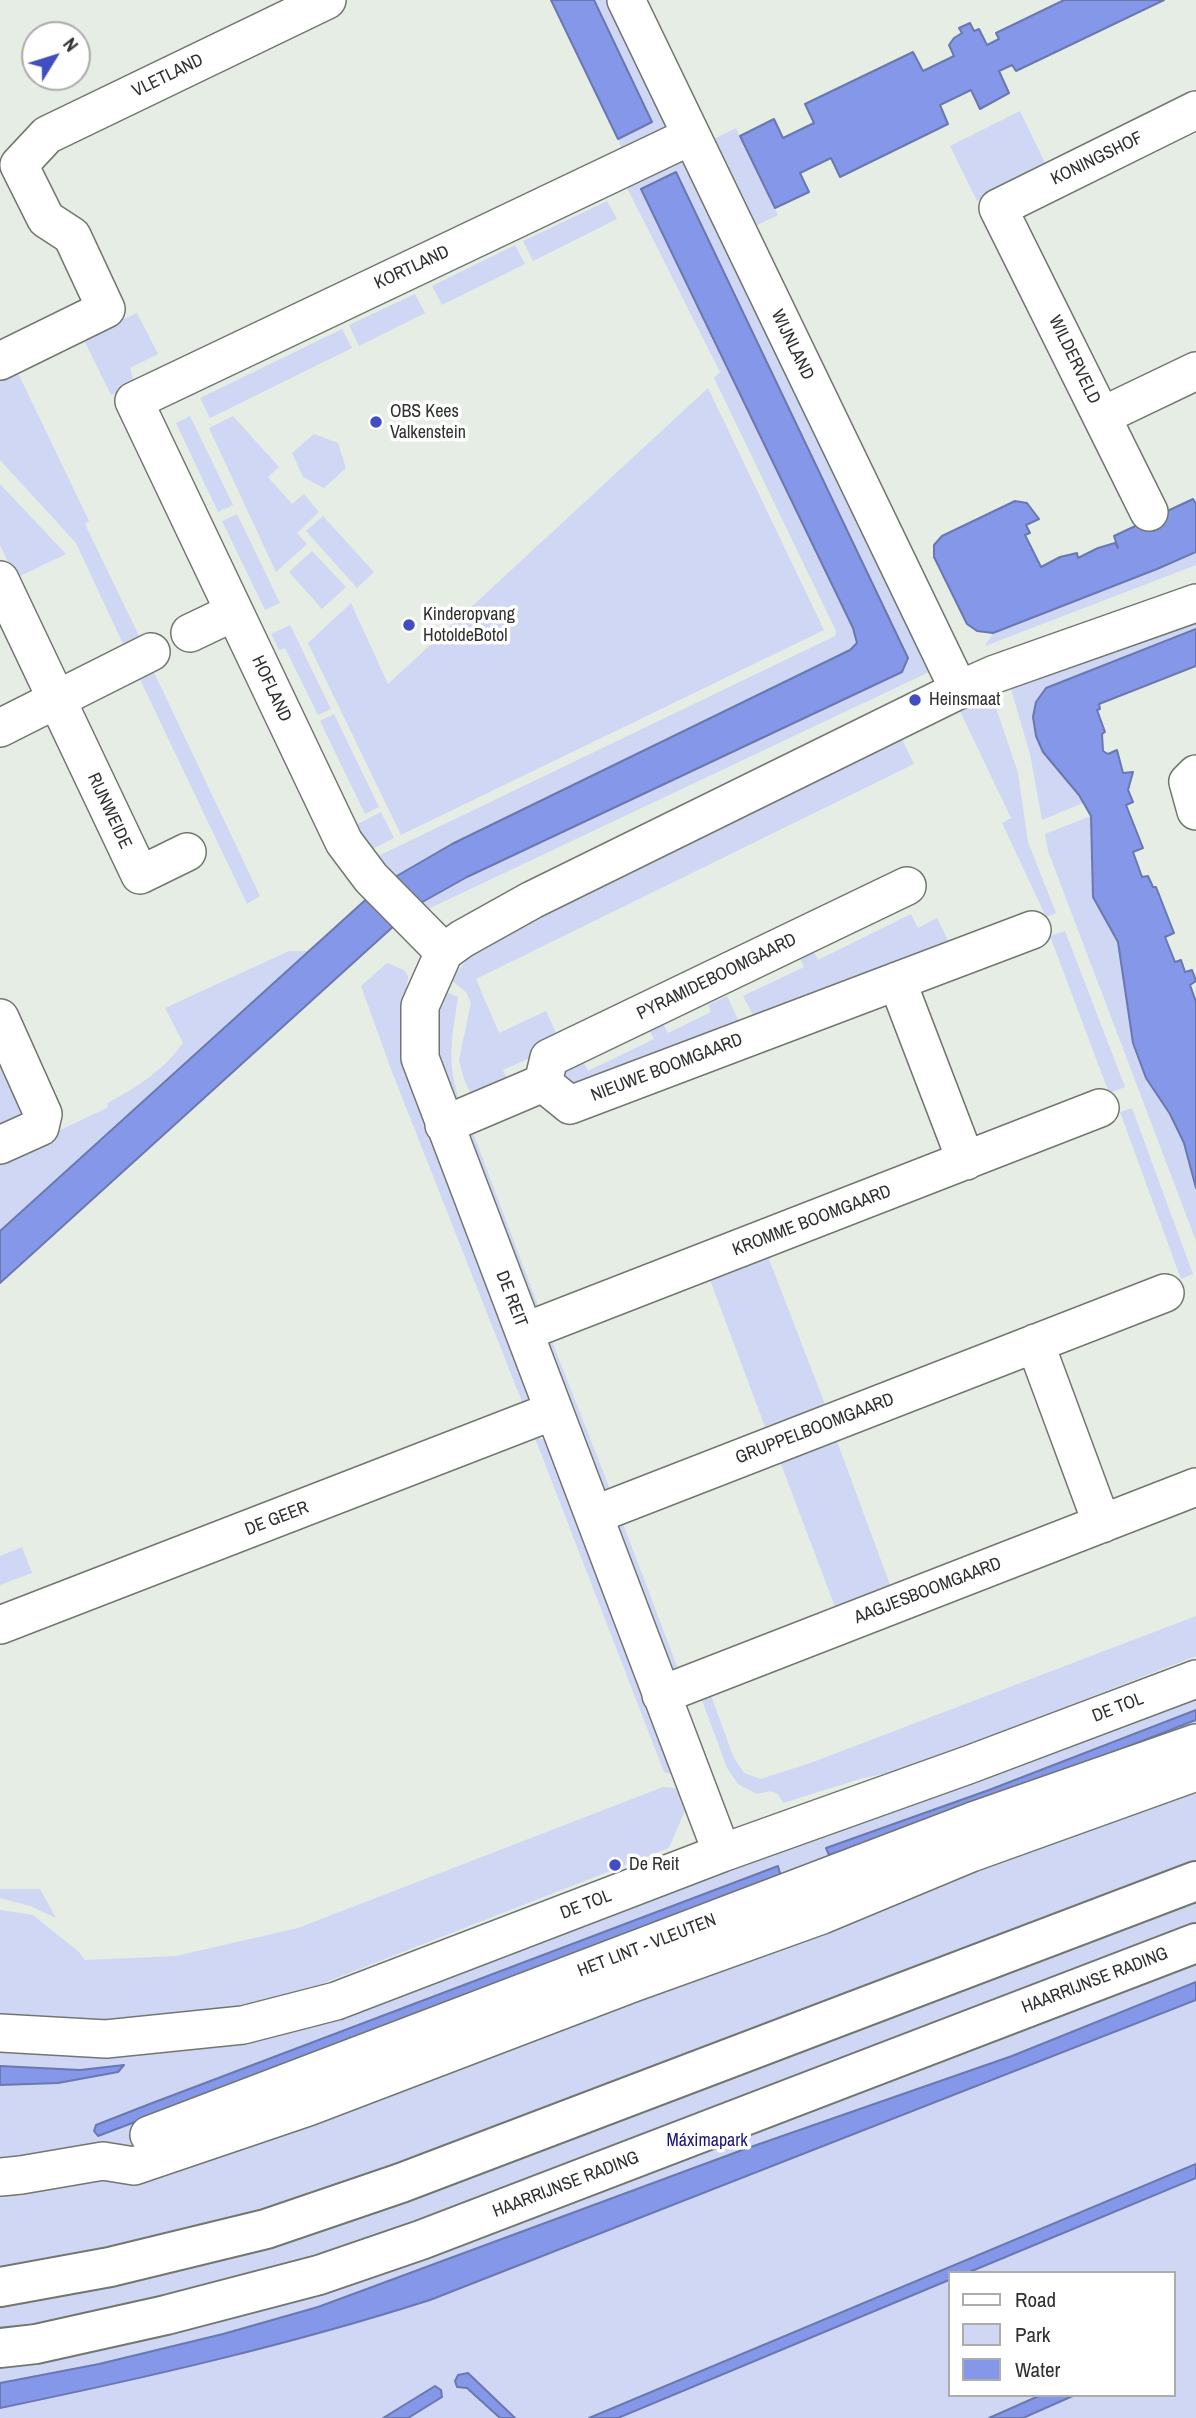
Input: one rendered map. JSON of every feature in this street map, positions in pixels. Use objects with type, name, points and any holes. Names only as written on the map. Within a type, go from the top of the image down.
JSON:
[{"type":"main road","points":[[0,2287],[110,2267],[266,2228],[401,2183],[1196,1881]]},
{"type":"main road","name":"HAARRIJNSE RADING","points":[[0,2348],[36,2344],[166,2315],[320,2275],[447,2230],[1196,1943]]},
{"type":"street","name":"VLETLAND","points":[[10,167],[47,135],[327,0]]},
{"type":"street","name":"WIJNLAND","points":[[626,0],[958,690]]},
{"type":"street","name":"KONINGSHOF","points":[[998,208],[1196,110]]},
{"type":"street","name":"KORTLAND","points":[[134,401],[691,136]]},
{"type":"street","points":[[0,361],[106,309],[72,236],[46,219],[10,167]]},
{"type":"street","name":"WILDERVELD","points":[[998,208],[1149,512]]},
{"type":"street","points":[[1102,416],[1196,371]]},
{"type":"street","name":"HOFLAND","points":[[134,401],[344,842],[371,878],[413,921],[439,965]]},
{"type":"street","name":"RIJNWEIDE","points":[[0,580],[140,875],[187,852]]},
{"type":"street","points":[[439,965],[462,939],[532,900],[958,690],[995,674],[1196,603]]},
{"type":"street","points":[[190,633],[234,612]]},
{"type":"street","points":[[0,728],[151,652]]},
{"type":"street","points":[[1196,774],[1188,782],[1196,811]]},
{"type":"street","name":"PYRAMIDEBOOMGAARD","points":[[543,1083],[549,1058],[907,886]]},
{"type":"street","name":"NIEUWE BOOMGAARD","points":[[543,1083],[570,1105],[1032,930]]},
{"type":"street","name":"DE REIT","points":[[439,965],[420,1006],[420,1058],[722,1853]]},
{"type":"street","points":[[897,981],[966,1161]]},
{"type":"street","points":[[0,1018],[43,1114],[40,1127],[0,1144]]},
{"type":"street","points":[[444,1125],[543,1083]]},
{"type":"street","name":"KROMME BOOMGAARD","points":[[524,1332],[1100,1108]]},
{"type":"street","name":"GRUPPELBOOMGAARD","points":[[594,1515],[1165,1293]]},
{"type":"street","points":[[1035,1343],[1102,1524]]},
{"type":"street","name":"DE GEER","points":[[0,1625],[553,1411]]},
{"type":"street","name":"AAGJESBOOMGAARD","points":[[661,1695],[1196,1488]]},
{"type":"street","name":"DE TOL","points":[[0,2033],[106,2039],[243,2025],[336,2001],[722,1853],[968,1765],[1196,1679]]},
{"type":"street","name":"HET LINT - VLEUTEN","points":[[0,2176],[103,2161],[134,2166],[303,2092],[628,1969],[816,1899],[971,1853],[1174,1771],[1196,1743]]},
{"type":"green space","points":[[594,0],[616,0],[680,132],[626,159],[618,139],[652,121]]},
{"type":"green space","points":[[1020,111],[1047,167],[977,201],[950,146]]},
{"type":"green space","points":[[736,128],[778,215],[745,231],[704,144]]},
{"type":"green space","points":[[689,153],[935,664],[927,673],[426,910],[417,905],[467,877],[902,672],[675,173],[642,189],[853,628],[857,642],[850,650],[452,844],[394,878],[374,858],[835,636],[836,631],[714,378],[720,372],[625,184]]},
{"type":"green space","points":[[607,201],[617,219],[533,261],[523,241]]},
{"type":"green space","points":[[515,245],[525,264],[442,305],[432,286]]},
{"type":"green space","points":[[415,294],[425,313],[359,346],[349,325]]},
{"type":"green space","points":[[137,313],[158,354],[130,368],[135,385],[111,395],[83,338]]},
{"type":"green space","points":[[342,329],[352,348],[210,418],[200,398]]},
{"type":"green space","points":[[17,371],[89,521],[85,524],[140,638],[124,646],[76,543],[0,460],[0,379]]},
{"type":"green space","points":[[708,388],[824,630],[401,835],[308,643],[351,603],[388,684]]},
{"type":"green space","points":[[190,416],[233,505],[218,512],[176,423]]},
{"type":"green space","points":[[233,416],[279,467],[268,477],[292,504],[304,494],[319,512],[297,533],[307,544],[276,572],[209,428]]},
{"type":"green space","points":[[314,434],[338,443],[346,468],[324,488],[303,477],[292,453]]},
{"type":"green space","points":[[0,484],[66,554],[16,578],[0,545]]},
{"type":"green space","points":[[237,514],[280,603],[265,610],[222,521]]},
{"type":"green space","points":[[323,516],[374,572],[357,588],[306,531]]},
{"type":"green space","points":[[312,551],[346,587],[322,609],[289,572]]},
{"type":"green space","points":[[1196,552],[1196,565],[985,646],[993,633]]},
{"type":"green space","points":[[1196,616],[1196,630],[1046,688],[1036,702],[1033,716],[1083,803],[1042,820],[1030,754],[1011,689],[1018,683]]},
{"type":"green space","points":[[290,625],[331,709],[318,715],[285,648],[279,650],[271,634]]},
{"type":"green space","points":[[150,664],[260,896],[247,904],[136,671]]},
{"type":"green space","points":[[985,696],[993,699],[1018,773],[1028,842],[1056,913],[1046,917],[1002,823],[1011,818],[958,707]]},
{"type":"green space","points":[[334,714],[379,807],[365,814],[320,721]]},
{"type":"green space","points":[[901,737],[914,764],[476,979],[499,1033],[546,1011],[561,1044],[503,1070],[509,1083],[473,1099],[459,1060],[471,1003],[466,992],[451,980],[469,957],[502,936]]},
{"type":"green space","points":[[381,812],[394,838],[368,851],[352,827]]},
{"type":"green space","points":[[1091,816],[1093,897],[1118,942],[1133,1043],[1146,1078],[1170,1114],[1185,1145],[1196,1188],[1196,1241],[1048,851],[1045,834]]},
{"type":"green space","points":[[911,914],[918,928],[937,918],[952,948],[757,1023],[743,996],[804,967],[792,941],[805,935],[818,960]]},
{"type":"green space","points":[[1065,931],[1125,1087],[1109,1093],[1050,936]]},
{"type":"green space","points":[[289,951],[308,951],[0,1231],[0,1161],[9,1154],[107,1108],[108,1103],[140,1084],[167,1062],[183,1043],[165,1008]]},
{"type":"green space","points":[[387,963],[404,970],[408,976],[404,1024],[536,1404],[526,1412],[392,1072],[361,986]]},
{"type":"green space","points":[[444,991],[458,997],[452,1038],[452,1062],[460,1102],[451,1107],[438,1078],[438,1016]]},
{"type":"green space","points":[[727,996],[743,1030],[581,1092],[560,1084],[561,1060],[578,1051],[588,1071],[654,1039],[641,1014],[655,1007],[668,1033],[711,1012],[708,1005]]},
{"type":"green space","points":[[0,1037],[31,1105],[24,1122],[0,1133]]},
{"type":"green space","points":[[1132,1108],[1193,1274],[1181,1279],[1120,1112]]},
{"type":"green space","points":[[469,1122],[542,1316],[535,1318],[463,1124]]},
{"type":"green space","points":[[767,1254],[828,1412],[768,1435],[709,1277]]},
{"type":"green space","points":[[543,1331],[548,1331],[615,1502],[603,1496]]},
{"type":"green space","points":[[835,1436],[893,1593],[838,1615],[778,1456]]},
{"type":"green space","points":[[535,1438],[548,1440],[679,1776],[664,1772]]},
{"type":"green space","points":[[619,1513],[681,1677],[672,1678],[614,1524]]},
{"type":"green space","points":[[22,1547],[32,1573],[0,1585],[0,1556]]},
{"type":"green space","points":[[1196,1616],[1196,1656],[905,1769],[860,1779],[783,1803],[778,1794],[771,1791],[757,1794],[738,1784],[727,1768],[699,1692],[708,1687],[733,1756],[744,1773],[761,1779],[813,1762]]},
{"type":"green space","name":"Máximapark","points":[[1196,1661],[1196,2418],[0,2418],[0,1910],[33,1915],[79,1952],[85,1960],[176,1956],[298,1928],[663,1787],[685,1789],[686,1808],[669,1848],[321,1984],[288,1993],[319,1990],[980,1747]]},
{"type":"green space","points":[[0,1889],[40,1889],[56,1918],[30,1906],[0,1898]]},
{"type":"water","points":[[551,0],[594,0],[652,122],[618,139]]},
{"type":"water","points":[[1064,0],[1164,0],[1016,71],[1012,65],[999,71],[1009,93],[980,109],[971,90],[940,105],[948,124],[840,177],[831,158],[800,173],[809,192],[775,208],[740,136],[774,119],[783,138],[814,123],[805,104],[913,52],[923,71],[954,56],[949,45],[962,33],[959,28],[970,23],[974,31],[979,29],[987,45],[999,39],[996,33]]},
{"type":"water","points":[[676,172],[908,658],[902,672],[467,877],[417,905],[0,1283],[0,1231],[383,884],[452,844],[850,650],[857,643],[853,628],[641,189]]},
{"type":"water","points":[[1193,499],[1196,504],[1196,552],[993,633],[977,631],[967,624],[934,557],[934,545],[942,536],[1015,501],[1027,503],[1039,519],[1026,525],[1030,533],[1025,535],[1041,567],[1060,557],[1077,553],[1078,558],[1115,543],[1118,548],[1114,536]]},
{"type":"water","points":[[1196,629],[1196,666],[1099,704],[1100,709],[1097,710],[1105,732],[1102,734],[1103,751],[1108,754],[1117,750],[1123,773],[1133,772],[1128,790],[1133,802],[1126,805],[1143,848],[1133,852],[1142,877],[1148,876],[1153,887],[1156,887],[1174,933],[1165,937],[1175,962],[1181,960],[1185,972],[1192,970],[1196,981],[1190,985],[1196,1002],[1196,1188],[1184,1143],[1170,1114],[1146,1078],[1133,1043],[1118,942],[1093,897],[1091,816],[1079,795],[1043,752],[1036,736],[1033,717],[1036,702],[1046,688]]},
{"type":"water","points":[[1196,1710],[1196,1720],[991,1800],[829,1855],[826,1848],[989,1790]]},
{"type":"water","points":[[778,1866],[781,1877],[98,2136],[94,2131],[96,2125],[147,2105]]},
{"type":"water","points":[[1196,1982],[1196,2000],[430,2300],[324,2332],[216,2360],[0,2408],[0,2383],[99,2364],[223,2334],[318,2307],[745,2149],[1012,2056]]},
{"type":"water","points":[[124,2065],[118,2072],[58,2083],[0,2085],[0,2066],[80,2070]]},
{"type":"water","points":[[1196,2164],[1196,2178],[972,2271],[948,2271],[948,2280],[618,2418],[589,2418]]},
{"type":"water","points":[[468,2373],[515,2418],[500,2418],[467,2388],[457,2387],[455,2381],[458,2375]]},
{"type":"water","points":[[435,2386],[441,2390],[442,2397],[408,2418],[383,2418]]},
{"type":"water","points":[[1036,2397],[1070,2397],[1023,2418],[989,2418]]},
{"type":"place","name":"OBS Kees Valkenstein","points":[[376,422]]},
{"type":"place","name":"Kinderopvang HotoldeBotol","points":[[409,625]]},
{"type":"place","name":"Heinsmaat","points":[[915,700]]},
{"type":"place","name":"De Reit","points":[[615,1865]]}]
